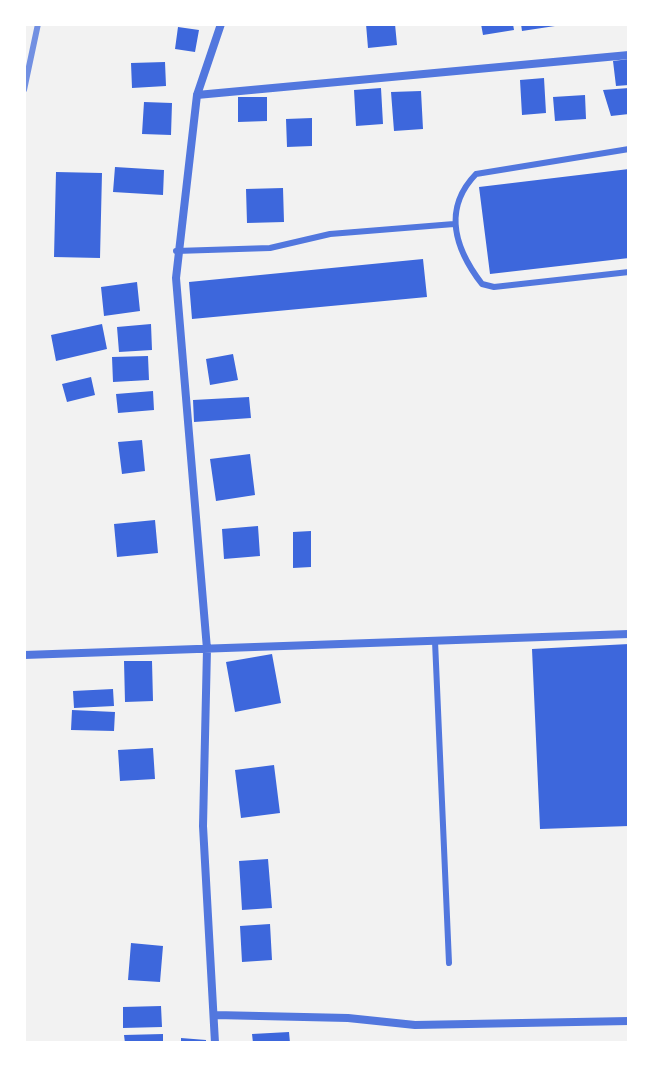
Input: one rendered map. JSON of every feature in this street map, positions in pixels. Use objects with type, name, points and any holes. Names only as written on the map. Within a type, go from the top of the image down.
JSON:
[{"type":"street","points":[[215,1043],[203,826],[207,649],[176,251],[197,95],[221,24]]},
{"type":"street","points":[[197,95],[629,55]]},
{"type":"street","points":[[24,655],[629,634]]},
{"type":"street","points":[[215,1015],[348,1018],[415,1025],[629,1021]]},
{"type":"lane","points":[[629,149],[476,174],[456,207],[454,224],[459,248],[482,284],[494,287],[629,272]]},
{"type":"lane","points":[[176,251],[270,248],[330,234],[454,224]]},
{"type":"lane","points":[[435,641],[449,963]]},
{"type":"building","points":[[366,24],[395,24],[397,45],[368,48]]},
{"type":"building","points":[[481,24],[513,24],[514,30],[483,35]]},
{"type":"building","points":[[521,24],[555,24],[555,26],[522,31]]},
{"type":"building","points":[[178,27],[199,30],[195,52],[175,49]]},
{"type":"building","points":[[629,59],[629,85],[616,86],[613,61]]},
{"type":"building","points":[[165,62],[166,86],[132,88],[131,63]]},
{"type":"building","points":[[544,78],[546,113],[522,115],[520,80]]},
{"type":"building","points":[[381,88],[383,124],[356,126],[354,90]]},
{"type":"building","points":[[629,88],[629,114],[611,116],[603,90]]},
{"type":"building","points":[[421,91],[423,129],[394,131],[391,92]]},
{"type":"building","points":[[585,95],[586,119],[555,121],[553,97]]},
{"type":"building","points":[[238,97],[267,97],[267,121],[238,122]]},
{"type":"building","points":[[144,102],[172,103],[171,135],[142,134]]},
{"type":"building","points":[[312,118],[312,146],[287,147],[286,119]]},
{"type":"building","points":[[115,167],[164,170],[163,195],[113,192]]},
{"type":"building","points":[[629,169],[629,258],[490,274],[479,187]]},
{"type":"building","points":[[56,172],[102,173],[100,258],[54,257]]},
{"type":"building","points":[[283,188],[284,222],[247,223],[246,189]]},
{"type":"building","points":[[423,259],[427,297],[192,319],[189,282]]},
{"type":"building","points":[[137,282],[140,311],[104,316],[101,287]]},
{"type":"building","points":[[102,324],[107,349],[56,361],[51,335]]},
{"type":"building","points":[[151,324],[152,350],[119,352],[117,327]]},
{"type":"building","points":[[233,354],[238,380],[210,385],[206,359]]},
{"type":"building","points":[[148,356],[149,380],[113,382],[112,357]]},
{"type":"building","points":[[91,377],[95,395],[67,402],[62,384]]},
{"type":"building","points":[[153,391],[154,410],[118,413],[116,394]]},
{"type":"building","points":[[249,397],[251,418],[194,422],[193,400]]},
{"type":"building","points":[[142,440],[145,471],[122,474],[118,442]]},
{"type":"building","points":[[250,454],[255,495],[216,501],[210,459]]},
{"type":"building","points":[[155,520],[158,553],[117,557],[114,524]]},
{"type":"building","points":[[258,526],[260,556],[224,559],[222,529]]},
{"type":"building","points":[[311,531],[311,567],[293,568],[293,532]]},
{"type":"building","points":[[629,644],[629,826],[540,829],[532,649]]},
{"type":"building","points":[[272,654],[281,703],[235,712],[226,662]]},
{"type":"building","points":[[124,661],[152,661],[153,701],[125,702]]},
{"type":"building","points":[[113,689],[114,706],[74,708],[73,691]]},
{"type":"building","points":[[72,710],[115,712],[114,731],[71,730]]},
{"type":"building","points":[[153,748],[155,779],[120,781],[118,750]]},
{"type":"building","points":[[274,765],[280,813],[241,818],[235,770]]},
{"type":"building","points":[[268,859],[272,908],[242,910],[239,861]]},
{"type":"building","points":[[270,924],[272,960],[242,962],[240,926]]},
{"type":"building","points":[[131,943],[163,946],[160,982],[128,980]]},
{"type":"building","points":[[161,1006],[162,1027],[123,1028],[123,1007]]},
{"type":"building","points":[[289,1032],[290,1043],[253,1043],[252,1034]]},
{"type":"building","points":[[163,1034],[163,1043],[125,1043],[124,1035]]},
{"type":"building","points":[[181,1038],[206,1040],[206,1043],[181,1043]]},
{"type":"railway","points":[[24,90],[38,24]]}]
